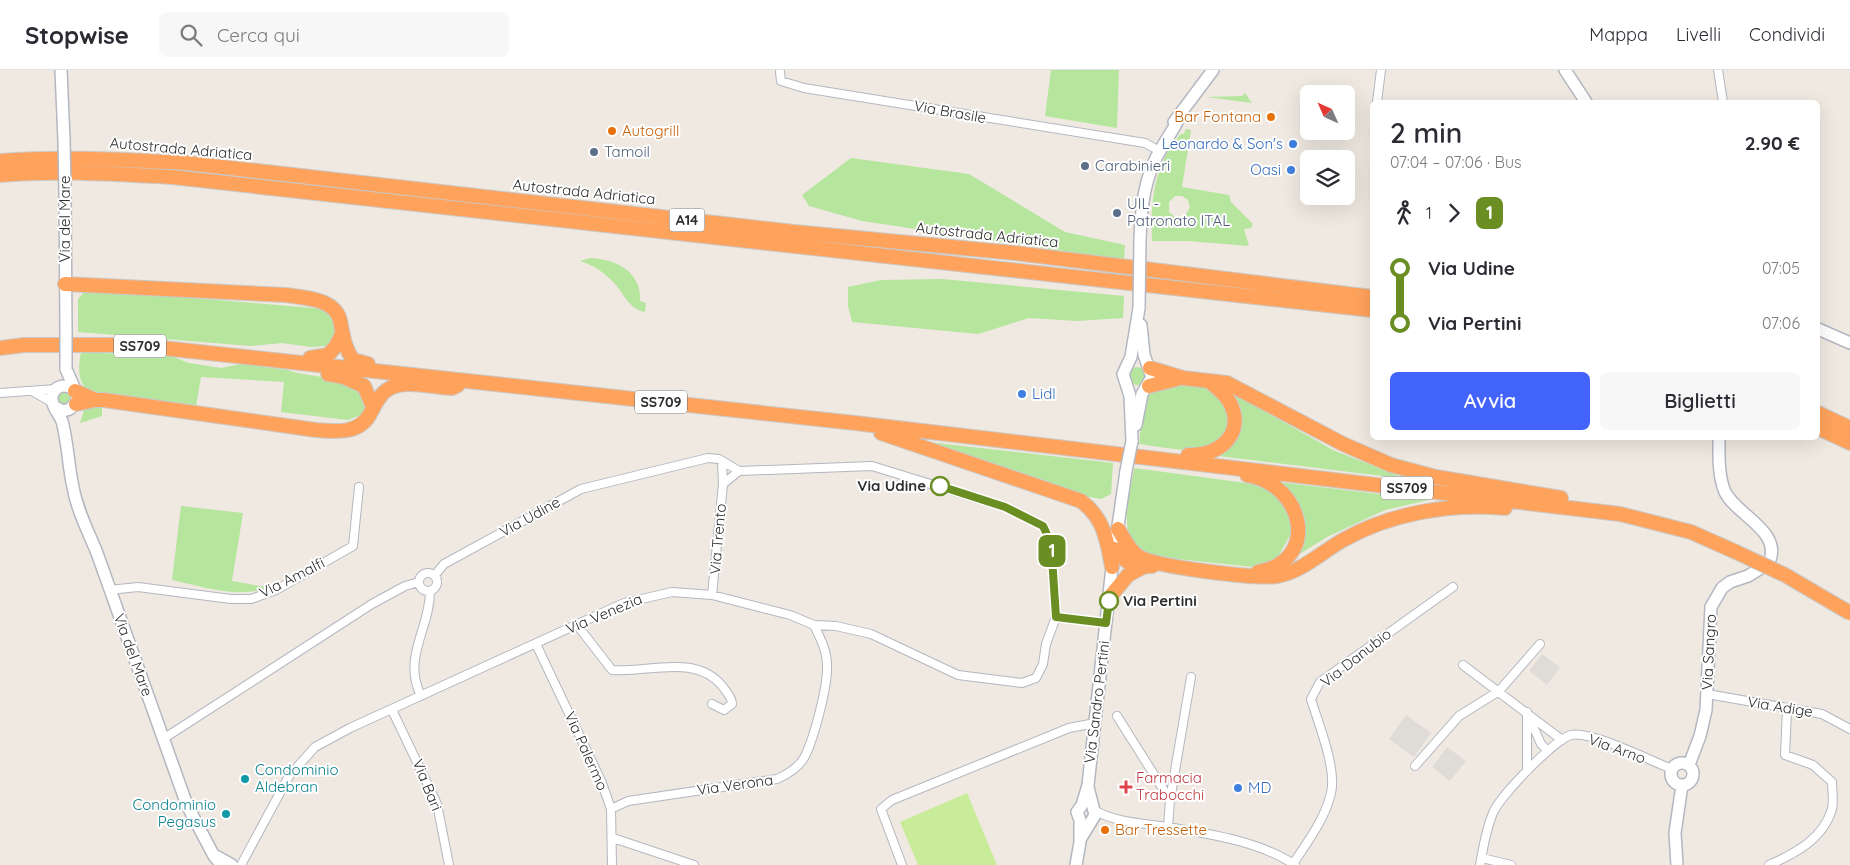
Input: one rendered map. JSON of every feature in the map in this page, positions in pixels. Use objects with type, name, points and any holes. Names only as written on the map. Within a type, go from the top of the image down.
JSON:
[{"type":"highway","name":"Autostrada Adriatica","points":[[0,161],[80,159],[187,163],[794,232],[1015,253],[1370,297]]},
{"type":"highway","name":"Autostrada Adriatica","points":[[0,175],[29,172],[172,176],[1370,310]]},
{"type":"highway","points":[[65,284],[268,294],[315,300],[331,306],[339,318],[347,350],[353,360],[393,367],[407,374]]},
{"type":"highway","points":[[279,360],[316,358],[328,355],[336,346],[342,334]]},
{"type":"highway","name":"SS709","points":[[0,348],[24,345],[135,345],[855,423],[1620,514],[1692,532],[1786,575],[1850,613]]},
{"type":"highway","points":[[279,360],[298,371],[344,377],[356,381],[364,386],[373,407]]},
{"type":"highway","points":[[1149,366],[1183,378],[1227,383],[1343,444],[1390,465],[1436,477],[1568,500],[1620,514]]},
{"type":"highway","points":[[1147,387],[1161,381],[1183,378]]},
{"type":"highway","points":[[74,398],[331,432],[355,429],[364,422],[386,390],[395,386],[410,385],[452,388],[468,381]]},
{"type":"highway","points":[[1158,459],[1170,454],[1209,454],[1224,445],[1231,435],[1234,420],[1231,406],[1224,394],[1209,381]]},
{"type":"highway","points":[[1820,414],[1850,428]]},
{"type":"highway","points":[[855,423],[1081,501],[1093,510],[1102,523],[1112,567]]},
{"type":"highway","points":[[1820,429],[1850,442]]},
{"type":"highway","points":[[1194,463],[1211,470],[1255,477],[1280,490],[1289,498],[1294,509],[1298,522],[1299,536],[1285,560],[1270,570],[1242,575]]},
{"type":"highway","points":[[1114,549],[1121,559],[1127,563],[1142,567],[1171,566],[1242,575],[1278,576],[1297,569],[1345,538],[1382,521],[1440,509],[1496,507],[1607,517],[1620,514]]},
{"type":"highway","points":[[1118,528],[1138,556],[1171,566]]},
{"type":"highway","points":[[1109,598],[1128,575],[1142,567]]},
{"type":"main road","name":"Via del Mare","points":[[61,70],[65,194],[66,369],[74,398],[68,449]]},
{"type":"main road","points":[[1156,150],[1166,130],[1179,118],[1213,70]]},
{"type":"main road","points":[[1565,70],[1585,100]]},
{"type":"main road","name":"Via Sandro Pertini","points":[[1088,814],[1088,785],[1114,549],[1132,441],[1147,387],[1152,377],[1144,355],[1139,310],[1140,240],[1141,217],[1156,150]]},
{"type":"main road","name":"Via Sandro Pertini","points":[[1132,441],[1128,387],[1123,379],[1126,366],[1131,357],[1139,310]]},
{"type":"main road","points":[[1820,330],[1850,343]]},
{"type":"main road","points":[[1126,366],[1139,361],[1149,366]]},
{"type":"main road","name":"Via del Mare","points":[[66,369],[52,396],[68,449],[73,489],[187,805],[214,856],[222,865]]},
{"type":"main road","points":[[55,406],[67,411],[74,398],[68,386],[57,388]]},
{"type":"main road","points":[[1128,387],[1136,391],[1147,387]]},
{"type":"main road","name":"Via Sangro","points":[[1677,865],[1675,833],[1682,785],[1690,782],[1693,777],[1694,771],[1690,765],[1700,736],[1706,710],[1711,607],[1722,588],[1730,582],[1748,576],[1769,564],[1772,552],[1765,534],[1726,494],[1720,471],[1719,440]]},
{"type":"main road","points":[[1682,785],[1672,779],[1672,769],[1680,763],[1690,765]]},
{"type":"main road","points":[[1076,865],[1088,814]]},
{"type":"main road","points":[[214,856],[232,865]]},
{"type":"street","points":[[1377,100],[1380,70]]},
{"type":"street","points":[[1718,70],[1723,100]]},
{"type":"street","name":"Via Brasile","points":[[780,71],[781,81],[804,88],[1135,143],[1156,150]]},
{"type":"street","points":[[0,393],[57,388]]},
{"type":"street","points":[[30,390],[55,406]]},
{"type":"street","name":"Via Udine","points":[[164,739],[372,604],[405,586],[419,582],[421,576],[426,573],[435,575],[444,564],[581,489],[708,458],[722,461],[739,471]]},
{"type":"street","points":[[722,461],[723,484]]},
{"type":"street","points":[[723,484],[739,471],[872,466],[1005,507],[1043,526],[1051,543],[1056,617],[1106,623]]},
{"type":"street","name":"Via Trento","points":[[712,595],[723,484]]},
{"type":"street","name":"Via Amalfi","points":[[109,590],[138,587],[237,599],[251,598],[276,590],[354,546],[359,487]]},
{"type":"street","points":[[421,696],[414,680],[413,666],[430,591],[435,588],[437,583],[435,575]]},
{"type":"street","points":[[419,582],[422,589],[430,591]]},
{"type":"street","name":"Via Danubio","points":[[1294,864],[1318,827],[1331,792],[1331,772],[1311,699],[1320,682],[1453,587]]},
{"type":"street","name":"Via Venezia","points":[[241,865],[282,786],[305,757],[315,748],[336,735],[577,625],[624,604],[649,596],[685,591],[712,595],[790,615],[814,625],[836,626],[871,634],[958,675],[1022,683],[1036,678],[1043,664],[1046,644],[1056,617]]},
{"type":"street","points":[[577,625],[612,670],[626,671],[660,666],[693,669],[716,679],[732,699],[732,704],[724,710],[712,704]]},
{"type":"street","name":"Via Verona","points":[[612,809],[628,802],[647,798],[777,779],[793,771],[803,758],[812,737],[828,666],[826,651],[814,625]]},
{"type":"street","name":"Via Palermo","points":[[536,644],[602,783],[612,809],[614,838],[612,865]]},
{"type":"street","points":[[1415,766],[1459,716],[1499,691],[1540,644]]},
{"type":"street","points":[[1463,665],[1562,740]]},
{"type":"street","points":[[1168,827],[1170,800],[1191,677]]},
{"type":"street","name":"Via Adige","points":[[1707,694],[1787,710],[1822,714],[1850,729]]},
{"type":"street","name":"Via Bari","points":[[392,710],[437,804],[449,865]]},
{"type":"street","points":[[1769,865],[1794,853],[1822,832],[1833,808],[1832,782],[1813,766],[1785,755],[1787,710]]},
{"type":"street","points":[[1527,712],[1541,744],[1548,751]]},
{"type":"street","points":[[1526,772],[1527,712]]},
{"type":"street","points":[[1117,716],[1170,800]]},
{"type":"street","points":[[902,865],[881,809],[892,800],[1069,728],[1095,723]]},
{"type":"street","name":"Via Arno","points":[[1481,861],[1493,811],[1526,772],[1548,751],[1571,735],[1585,736],[1622,748],[1672,769]]},
{"type":"street","points":[[1088,814],[1250,843],[1277,853],[1294,864]]},
{"type":"street","points":[[614,838],[694,865]]},
{"type":"street","points":[[1481,861],[1512,865]]},
{"type":"green space","points":[[1051,70],[1119,70],[1117,128],[1045,116]]},
{"type":"green space","points":[[1245,93],[1252,103],[1207,97],[1242,96]]},
{"type":"green space","points":[[1186,129],[1191,130],[1182,187],[1229,195],[1231,202],[1253,224],[1251,228],[1244,229],[1249,246],[1187,241],[1152,241],[1153,198],[1159,170],[1172,145],[1181,134],[1184,134]],"holes":[[[1175,196],[1182,196],[1188,200],[1190,207],[1185,216],[1175,217],[1169,212],[1169,202]]]},
{"type":"green space","points":[[851,158],[969,174],[1065,232],[1125,245],[1124,260],[862,221],[809,206],[802,195]]},
{"type":"green space","points":[[590,258],[609,261],[626,269],[637,282],[640,301],[646,303],[645,312],[630,304],[618,287],[602,272],[580,261]]},
{"type":"green space","points":[[942,279],[1124,296],[1123,318],[1077,321],[1029,318],[978,334],[852,322],[848,306],[848,287],[881,280]]},
{"type":"green space","points":[[98,290],[324,309],[333,315],[337,326],[334,337],[325,346],[311,347],[282,343],[251,346],[78,332],[78,299],[85,291]]},
{"type":"green space","points":[[81,352],[171,356],[189,363],[221,368],[241,364],[288,370],[347,381],[357,385],[367,406],[363,414],[348,420],[281,412],[284,382],[201,377],[196,406],[89,393],[82,383],[79,374]]},
{"type":"green space","points":[[1137,367],[1145,372],[1146,376],[1141,384],[1137,385],[1129,380],[1128,376],[1133,368]]},
{"type":"green space","points":[[1185,383],[1204,387],[1221,396],[1228,411],[1228,419],[1227,427],[1220,441],[1213,446],[1198,450],[1182,450],[1139,444],[1143,403],[1147,393]]},
{"type":"green space","points":[[65,391],[70,393],[72,398],[70,403],[65,405],[60,403],[58,398],[60,393]]},
{"type":"green space","points":[[1229,391],[1333,450],[1407,479],[1218,456],[1232,443]]},
{"type":"green space","points":[[91,406],[102,406],[102,416],[80,423],[84,410]]},
{"type":"green space","points":[[928,442],[1113,463],[1111,494],[1101,499],[1083,496]]},
{"type":"green space","points":[[1134,468],[1261,485],[1278,495],[1292,521],[1291,534],[1277,558],[1253,567],[1149,556],[1138,549],[1131,539],[1128,529],[1128,505]]},
{"type":"green space","points":[[1278,482],[1429,500],[1385,510],[1327,537],[1282,565],[1300,546]]},
{"type":"green space","points":[[181,506],[243,513],[232,581],[271,588],[258,591],[233,592],[172,580]]},
{"type":"green space","points":[[967,793],[997,865],[918,865],[900,822]]},
{"type":"shaded area","points":[[1542,654],[1560,667],[1547,685],[1529,671]]},
{"type":"shaded area","points":[[1406,715],[1431,733],[1414,757],[1389,739]]},
{"type":"shaded area","points":[[1447,747],[1466,761],[1450,781],[1432,767]]},
{"type":"bus line","name":"1","points":[[940,486],[1005,507],[1043,526],[1051,543],[1056,617],[1106,623],[1109,601]]},
{"type":"place","name":"Bar Fontana","points":[[1271,117]]},
{"type":"place","name":"Autogrill","points":[[612,131]]},
{"type":"place","name":"Leonardo & Son's","points":[[1293,144]]},
{"type":"place","name":"Tamoil","points":[[594,152]]},
{"type":"place","name":"Carabinieri","points":[[1085,166]]},
{"type":"place","name":"Oasi","points":[[1291,170]]},
{"type":"place","name":"UIL - Patronato ITAL","points":[[1117,213]]},
{"type":"place","name":"Lidl","points":[[1022,394]]},
{"type":"place","name":"Via Udine","points":[[940,486]]},
{"type":"place","name":"Via Pertini","points":[[1109,601]]},
{"type":"place","name":"Condominio Aldebran","points":[[245,779]]},
{"type":"place","name":"Farmacia Trabocchi","points":[[1126,787]]},
{"type":"place","name":"MD","points":[[1238,788]]},
{"type":"place","name":"Condominio Pegasus","points":[[226,814]]},
{"type":"place","name":"Bar Tressette","points":[[1105,830]]}]
